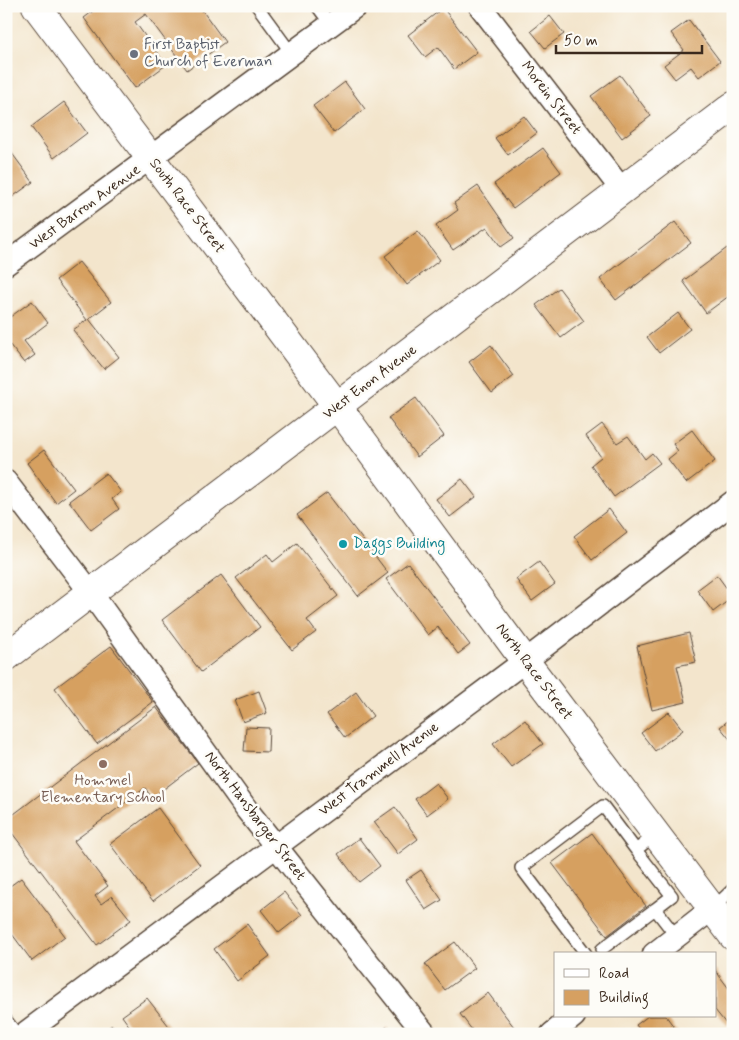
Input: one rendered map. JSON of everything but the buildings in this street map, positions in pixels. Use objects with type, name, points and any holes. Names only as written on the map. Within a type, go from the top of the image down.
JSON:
[{"type":"main road","name":"South Race Street","points":[[36,6],[337,406]]},
{"type":"main road","name":"West Enon Avenue","points":[[6,657],[733,106]]},
{"type":"main road","name":"North Race Street","points":[[337,406],[525,661],[646,842],[713,908],[733,936]]},
{"type":"street","name":"West Barron Avenue","points":[[6,264],[151,159],[356,6]]},
{"type":"street","name":"Morein Street","points":[[480,6],[622,190]]},
{"type":"street","name":"North Hansbarger Street","points":[[6,482],[91,593],[247,810],[426,1034]]},
{"type":"street","name":"West Trammell Avenue","points":[[27,1032],[525,661],[733,502]]},
{"type":"street","points":[[656,952],[713,908]]},
{"type":"street","points":[[552,1034],[572,1018]]},
{"type":"lane","points":[[257,6],[292,54]]},
{"type":"lane","points":[[317,6],[331,25]]},
{"type":"lane","points":[[584,952],[521,868],[602,806],[646,842],[672,896],[601,952]]},
{"type":"lane","points":[[713,908],[733,889]]},
{"type":"lane","points":[[655,909],[676,936]]},
{"type":"lane","points":[[6,1020],[27,1032]]},
{"type":"place","name":"First Baptist Church of Everman","points":[[134,54]]},
{"type":"place","name":"Daggs Building","points":[[343,544]]},
{"type":"place","name":"Hommel Elementary School","points":[[103,764]]}]
